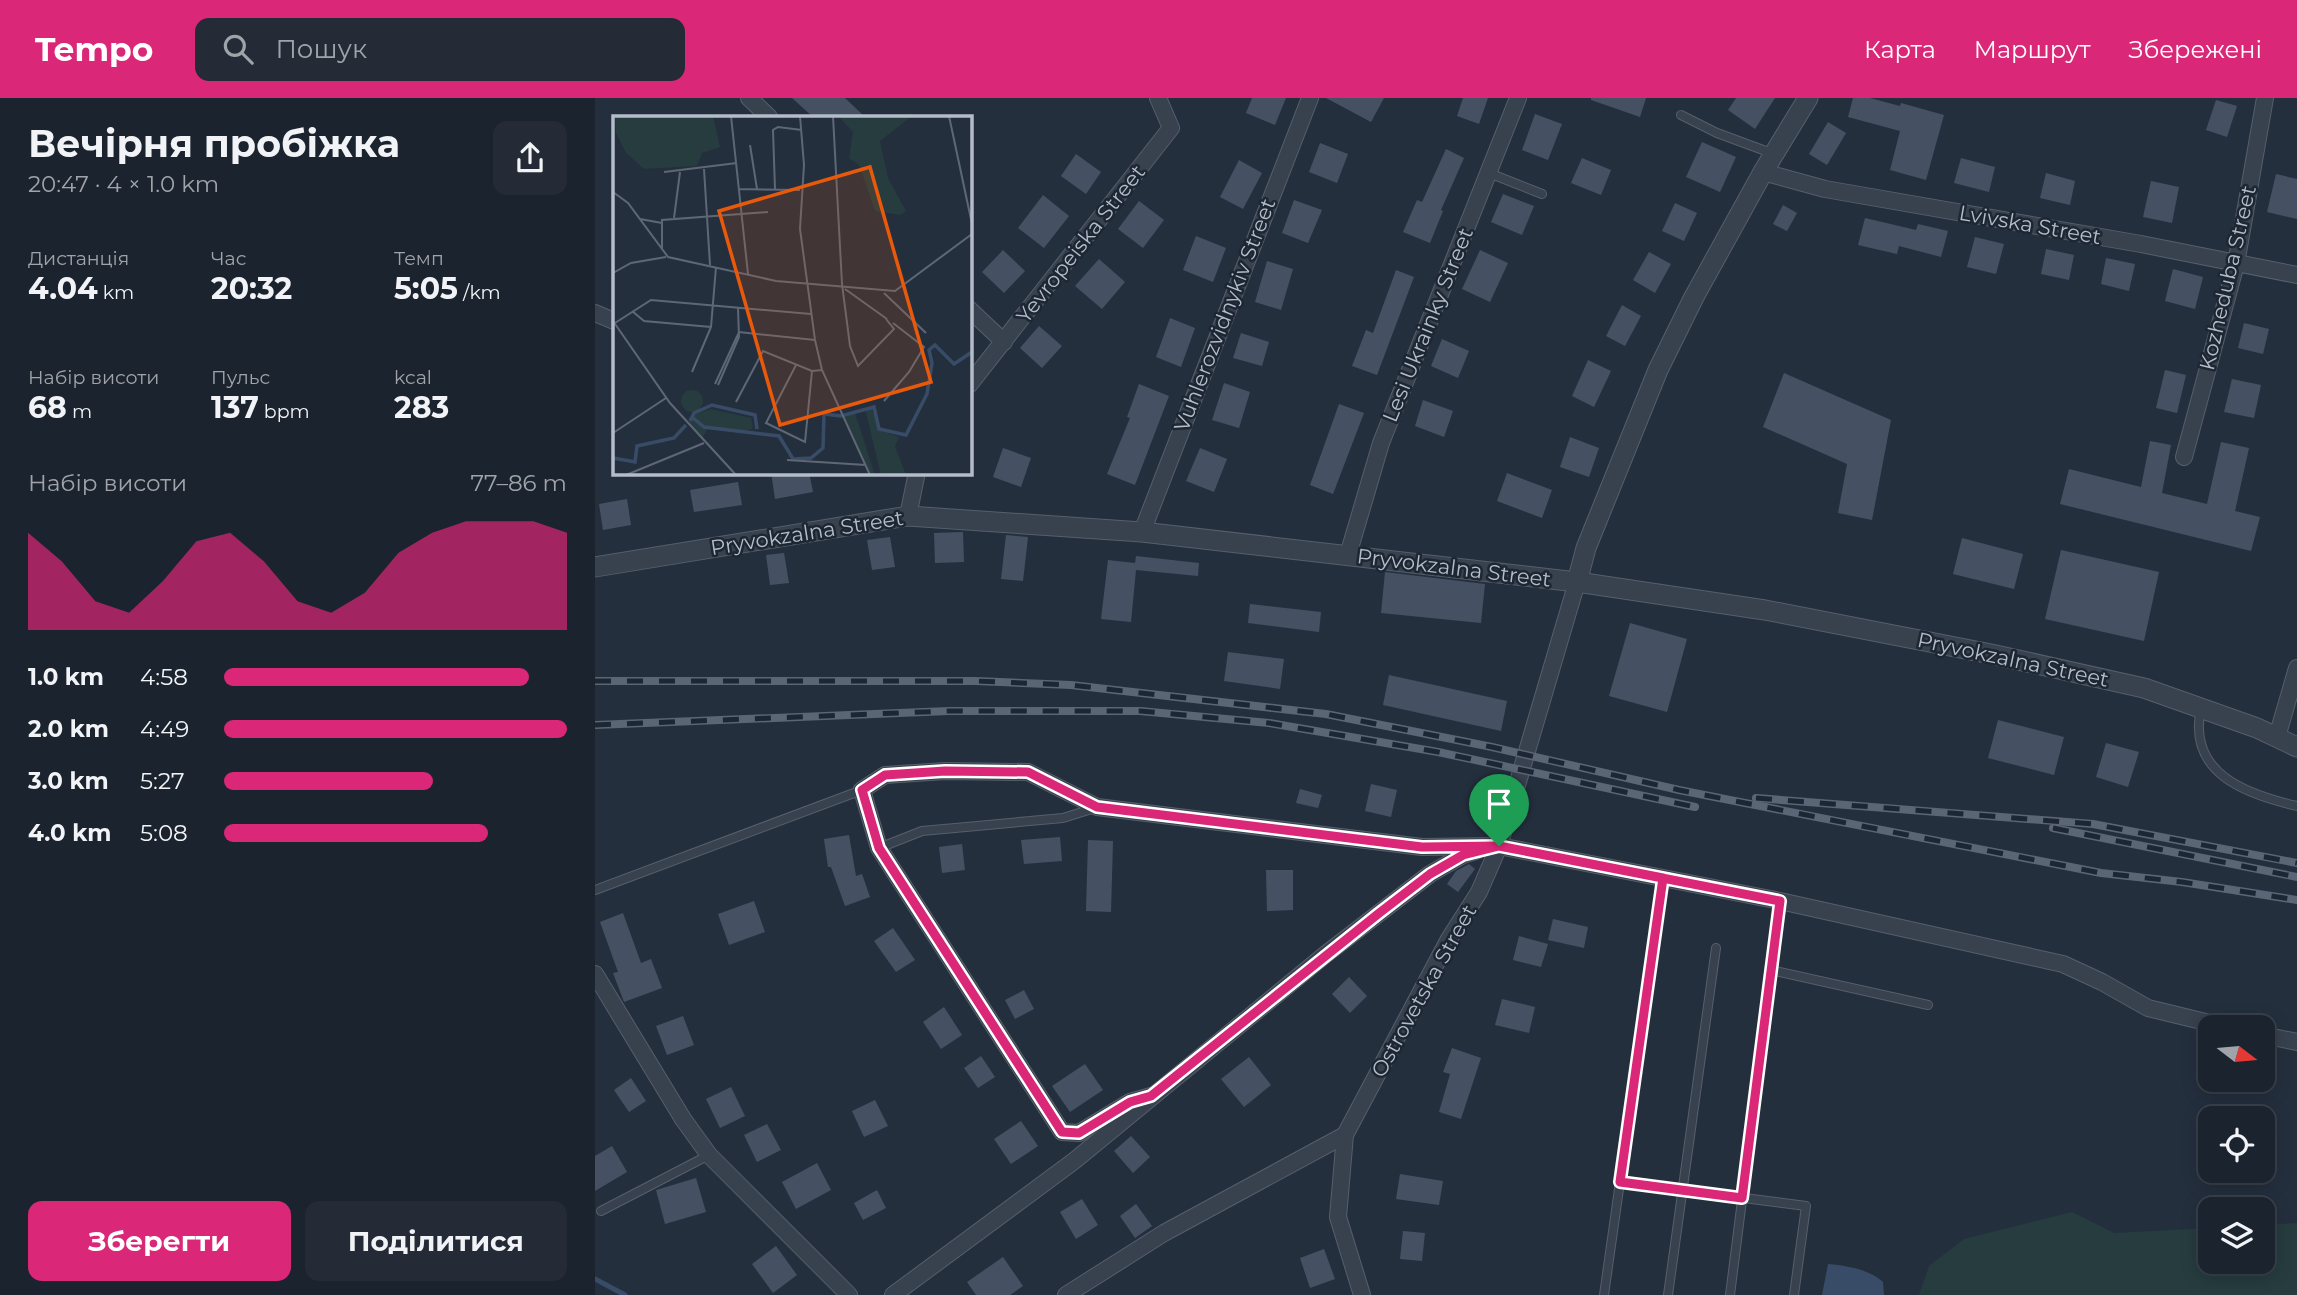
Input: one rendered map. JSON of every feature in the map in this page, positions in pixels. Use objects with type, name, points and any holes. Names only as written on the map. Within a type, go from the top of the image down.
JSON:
[{"type":"street","points":[[749,98],[768,116]]},
{"type":"street","name":"Yevropeiska Street","points":[[971,383],[1171,128],[1158,98]]},
{"type":"street","name":"Vuhlerozvidnykiv Street","points":[[1142,533],[1310,98]]},
{"type":"street","name":"Lesi Ukrainky Street","points":[[1347,555],[1381,443],[1518,98]]},
{"type":"street","points":[[1577,582],[1586,548],[1658,370],[1694,297],[1763,172],[1808,98]]},
{"type":"street","name":"Kozheduba Street","points":[[2184,457],[2236,264],[2265,98]]},
{"type":"street","name":"Lvivska Street","points":[[1763,172],[1825,189],[2141,244],[2297,275]]},
{"type":"street","points":[[971,311],[1004,342]]},
{"type":"street","points":[[595,313],[613,321]]},
{"type":"street","points":[[908,516],[917,474]]},
{"type":"street","name":"Pryvokzalna Street","points":[[595,567],[908,516],[1142,533],[1577,582],[1765,610],[1991,654],[2144,688],[2257,728],[2297,747]]},
{"type":"street","name":"Ostrovetska Street","points":[[1362,1295],[1338,1217],[1339,1177],[1345,1135],[1449,939],[1479,892],[1499,846],[1577,582]]},
{"type":"street","points":[[2277,737],[2297,668]]},
{"type":"street","points":[[1151,1096],[1130,1102],[1079,1133],[1062,1132],[879,848],[862,790],[885,775],[945,771],[1028,772],[1097,807],[1422,847],[1499,846],[1780,901],[2063,964],[2102,982],[2148,1009],[2198,1021]]},
{"type":"street","points":[[893,1295],[1074,1161],[1316,962],[1430,874],[1463,855],[1499,846]]},
{"type":"street","points":[[595,974],[683,1119],[709,1154],[849,1295]]},
{"type":"street","points":[[2275,1037],[2297,1042]]},
{"type":"street","points":[[1066,1295],[1164,1233],[1345,1135]]},
{"type":"lane","points":[[1681,114],[1717,133],[1774,155]]},
{"type":"lane","points":[[1489,173],[1542,194]]},
{"type":"lane","points":[[2201,708],[2197,727],[2200,743],[2221,775],[2252,793],[2297,806]]},
{"type":"lane","points":[[595,890],[862,790]]},
{"type":"lane","points":[[879,848],[922,831],[1063,818],[1097,807]]},
{"type":"lane","points":[[1604,1295],[1663,878]]},
{"type":"lane","points":[[1730,1295],[1780,901]]},
{"type":"lane","points":[[1668,1295],[1716,948]]},
{"type":"lane","points":[[1771,970],[1928,1005]]},
{"type":"lane","points":[[601,1211],[709,1154]]},
{"type":"lane","points":[[1620,1182],[1806,1206],[1794,1295]]},
{"type":"green space","points":[[2072,1212],[2114,1233],[2198,1229],[2198,1274],[2275,1274],[2275,1224],[2297,1223],[2297,1295],[1919,1295],[1929,1266],[1964,1239]]},
{"type":"water","points":[[1828,1264],[1871,1274],[1883,1282],[1884,1295],[1822,1295]]},
{"type":"building","points":[[792,98],[845,98],[864,116],[812,116]]},
{"type":"building","points":[[1252,98],[1286,98],[1275,125],[1246,113]]},
{"type":"building","points":[[1326,98],[1384,98],[1371,122]]},
{"type":"building","points":[[1463,98],[1488,98],[1479,124],[1457,116]]},
{"type":"building","points":[[1591,98],[1646,98],[1640,117]]},
{"type":"building","points":[[1736,98],[1775,98],[1755,129],[1728,110]]},
{"type":"building","points":[[1853,98],[1870,98],[1900,106],[1901,103],[1944,115],[1926,180],[1890,170],[1900,131],[1848,117]]},
{"type":"building","points":[[2216,100],[2237,106],[2227,137],[2206,130]]},
{"type":"building","points":[[1535,114],[1562,124],[1548,160],[1522,150]]},
{"type":"building","points":[[1828,122],[1846,133],[1827,165],[1809,154]]},
{"type":"building","points":[[1702,142],[1736,157],[1720,192],[1686,177]]},
{"type":"building","points":[[1320,143],[1348,154],[1337,183],[1309,172]]},
{"type":"building","points":[[1446,149],[1464,158],[1430,243],[1403,232],[1417,200],[1422,202]]},
{"type":"building","points":[[1076,154],[1101,172],[1086,194],[1061,176]]},
{"type":"building","points":[[1582,158],[1611,170],[1601,195],[1571,183]]},
{"type":"building","points":[[1961,158],[1995,167],[1989,192],[1954,183]]},
{"type":"building","points":[[1239,160],[1262,173],[1243,209],[1220,197]]},
{"type":"building","points":[[2046,173],[2075,181],[2070,205],[2040,198]]},
{"type":"building","points":[[2276,174],[2297,179],[2297,219],[2267,212]]},
{"type":"building","points":[[2151,181],[2179,187],[2172,223],[2143,217]]},
{"type":"building","points":[[1503,194],[1534,206],[1522,235],[1491,222]]},
{"type":"building","points":[[1043,195],[1069,216],[1044,248],[1018,228]]},
{"type":"building","points":[[1294,200],[1322,210],[1308,243],[1282,233]]},
{"type":"building","points":[[1139,201],[1164,220],[1143,248],[1118,229]]},
{"type":"building","points":[[1675,203],[1697,213],[1684,241],[1662,231]]},
{"type":"building","points":[[1783,205],[1797,213],[1787,231],[1773,224]]},
{"type":"building","points":[[1865,218],[1916,230],[1918,224],[1948,231],[1941,257],[1899,246],[1897,254],[1858,245]]},
{"type":"building","points":[[1196,236],[1226,248],[1213,282],[1183,270]]},
{"type":"building","points":[[1975,237],[2004,244],[1996,274],[1967,267]]},
{"type":"building","points":[[2046,249],[2074,255],[2069,280],[2041,274]]},
{"type":"building","points":[[1003,250],[1025,271],[1004,293],[982,272]]},
{"type":"building","points":[[1480,250],[1508,263],[1490,302],[1462,289]]},
{"type":"building","points":[[1649,252],[1671,264],[1655,293],[1633,280]]},
{"type":"building","points":[[2106,258],[2135,264],[2129,291],[2101,284]]},
{"type":"building","points":[[1099,259],[1125,282],[1102,309],[1075,286]]},
{"type":"building","points":[[1267,261],[1293,269],[1281,310],[1255,302]]},
{"type":"building","points":[[2173,269],[2203,277],[2195,309],[2165,301]]},
{"type":"building","points":[[1396,270],[1414,277],[1377,375],[1352,366],[1366,330],[1373,333]]},
{"type":"building","points":[[1622,305],[1641,316],[1625,346],[1606,336]]},
{"type":"building","points":[[1170,318],[1195,328],[1181,367],[1156,357]]},
{"type":"building","points":[[2244,323],[2269,329],[2263,354],[2238,348]]},
{"type":"building","points":[[1039,326],[1062,346],[1042,368],[1020,348]]},
{"type":"building","points":[[1241,333],[1269,342],[1262,366],[1233,358]]},
{"type":"building","points":[[1442,339],[1469,351],[1458,378],[1431,366]]},
{"type":"building","points":[[1588,360],[1611,371],[1594,407],[1572,396]]},
{"type":"building","points":[[2165,370],[2186,375],[2177,413],[2156,408]]},
{"type":"building","points":[[1784,373],[1891,420],[1872,520],[1838,513],[1847,464],[1763,427]]},
{"type":"building","points":[[2232,379],[2261,385],[2254,418],[2224,412]]},
{"type":"building","points":[[1224,383],[1250,392],[1239,428],[1212,420]]},
{"type":"building","points":[[1139,384],[1169,396],[1135,485],[1107,474],[1130,418],[1127,417]]},
{"type":"building","points":[[1423,400],[1453,411],[1444,437],[1415,426]]},
{"type":"building","points":[[1339,404],[1364,413],[1333,494],[1310,485]]},
{"type":"building","points":[[1570,437],[1599,448],[1589,477],[1560,467]]},
{"type":"building","points":[[2150,441],[2171,445],[2162,493],[2207,504],[2221,442],[2249,448],[2235,511],[2260,517],[2251,551],[2060,504],[2069,469],[2141,487]]},
{"type":"building","points":[[1003,448],[1031,458],[1021,487],[993,477]]},
{"type":"building","points":[[1200,448],[1227,459],[1214,492],[1186,481]]},
{"type":"building","points":[[1507,473],[1552,490],[1542,518],[1497,501]]},
{"type":"building","points":[[771,474],[809,474],[813,492],[775,499]]},
{"type":"building","points":[[738,482],[742,505],[694,512],[690,490]]},
{"type":"building","points":[[627,499],[631,525],[603,530],[599,504]]},
{"type":"building","points":[[963,532],[964,562],[935,563],[934,533]]},
{"type":"building","points":[[1006,535],[1028,537],[1023,581],[1001,579]]},
{"type":"building","points":[[890,537],[895,567],[872,570],[867,540]]},
{"type":"building","points":[[1962,538],[2023,554],[2014,589],[1953,574]]},
{"type":"building","points":[[2061,550],[2159,572],[2144,641],[2045,619]]},
{"type":"building","points":[[784,553],[789,583],[770,585],[766,555]]},
{"type":"building","points":[[1136,556],[1199,563],[1198,576],[1136,570],[1131,622],[1101,619],[1108,560],[1135,563]]},
{"type":"building","points":[[1385,572],[1485,584],[1481,623],[1381,613]]},
{"type":"building","points":[[1250,604],[1321,612],[1319,632],[1248,623]]},
{"type":"building","points":[[1630,623],[1687,639],[1667,712],[1609,696]]},
{"type":"building","points":[[1228,652],[1284,659],[1280,689],[1224,681]]},
{"type":"building","points":[[1389,675],[1507,701],[1501,731],[1383,705]]},
{"type":"building","points":[[1998,720],[2064,737],[2054,775],[1988,758]]},
{"type":"building","points":[[2106,743],[2139,752],[2128,787],[2096,777]]},
{"type":"building","points":[[1371,784],[1397,790],[1391,817],[1365,811]]},
{"type":"building","points":[[1300,789],[1322,795],[1318,808],[1296,803]]},
{"type":"building","points":[[849,835],[856,876],[862,874],[870,897],[845,906],[831,867],[828,867],[824,839]]},
{"type":"building","points":[[1060,837],[1062,861],[1024,864],[1021,840]]},
{"type":"building","points":[[1088,840],[1113,841],[1111,912],[1086,911]]},
{"type":"building","points":[[962,844],[965,870],[942,873],[939,847]]},
{"type":"building","points":[[1469,864],[1475,869],[1458,892],[1447,884],[1456,871]]},
{"type":"building","points":[[1266,870],[1293,870],[1293,910],[1267,911]]},
{"type":"building","points":[[754,901],[765,932],[729,945],[718,914]]},
{"type":"building","points":[[623,913],[641,963],[651,959],[662,988],[624,1002],[613,973],[618,972],[600,922]]},
{"type":"building","points":[[1553,919],[1588,927],[1584,948],[1548,940]]},
{"type":"building","points":[[893,928],[915,960],[896,972],[874,941]]},
{"type":"building","points":[[1519,936],[1548,944],[1541,967],[1513,960]]},
{"type":"building","points":[[1349,977],[1367,996],[1350,1013],[1332,994]]},
{"type":"building","points":[[1024,990],[1034,1009],[1015,1019],[1005,1000]]},
{"type":"building","points":[[1502,999],[1535,1007],[1529,1033],[1495,1025]]},
{"type":"building","points":[[944,1007],[962,1035],[941,1049],[923,1022]]},
{"type":"building","points":[[683,1016],[694,1045],[667,1055],[656,1026]]},
{"type":"building","points":[[1452,1048],[1481,1058],[1461,1119],[1439,1112],[1450,1074],[1443,1072]]},
{"type":"building","points":[[981,1056],[995,1077],[978,1088],[964,1068]]},
{"type":"building","points":[[1249,1057],[1271,1085],[1244,1107],[1221,1079]]},
{"type":"building","points":[[1085,1064],[1103,1090],[1070,1112],[1052,1086]]},
{"type":"building","points":[[631,1078],[646,1101],[629,1112],[614,1090]]},
{"type":"building","points":[[731,1087],[745,1116],[720,1128],[706,1099]]},
{"type":"building","points":[[875,1100],[888,1126],[864,1137],[852,1111]]},
{"type":"building","points":[[1021,1121],[1038,1146],[1011,1164],[994,1139]]},
{"type":"building","points":[[767,1124],[781,1150],[757,1162],[744,1135]]},
{"type":"building","points":[[1131,1136],[1150,1157],[1133,1173],[1114,1151]]},
{"type":"building","points":[[612,1146],[627,1172],[595,1191],[595,1156]]},
{"type":"building","points":[[817,1163],[831,1190],[796,1209],[782,1182]]},
{"type":"building","points":[[1400,1174],[1443,1181],[1439,1205],[1396,1199]]},
{"type":"building","points":[[696,1178],[706,1212],[665,1224],[656,1190]]},
{"type":"building","points":[[877,1190],[886,1208],[863,1220],[854,1203]]},
{"type":"building","points":[[1082,1199],[1098,1225],[1076,1239],[1060,1212]]},
{"type":"building","points":[[1136,1204],[1152,1226],[1135,1238],[1120,1216]]},
{"type":"building","points":[[1403,1231],[1425,1233],[1422,1261],[1400,1259]]},
{"type":"building","points":[[776,1246],[797,1275],[773,1293],[752,1264]]},
{"type":"building","points":[[1324,1249],[1335,1279],[1310,1288],[1300,1258]]},
{"type":"building","points":[[1003,1257],[1023,1286],[1010,1295],[976,1295],[967,1282]]},
{"type":"waterway","points":[[595,1279],[625,1295]]},
{"type":"railway","points":[[595,681],[976,681],[1071,685],[1326,714],[1492,747],[1679,790],[2101,873],[2182,882],[2297,900]]},
{"type":"railway","points":[[595,725],[949,711],[1140,711],[1269,723],[1438,752],[1695,807]]},
{"type":"railway","points":[[1756,798],[2093,824],[2297,863]]},
{"type":"railway","points":[[2053,828],[2297,877]]},
{"type":"route","points":[[1499,846],[1422,847],[1097,807],[1028,772],[945,771],[885,775],[862,790],[879,848],[1062,1132],[1079,1133],[1130,1102],[1151,1096],[1326,954],[1430,874],[1463,855],[1499,846],[1663,878],[1721,890],[1780,901],[1742,1198],[1620,1182],[1663,878],[1581,862],[1499,846]]}]
